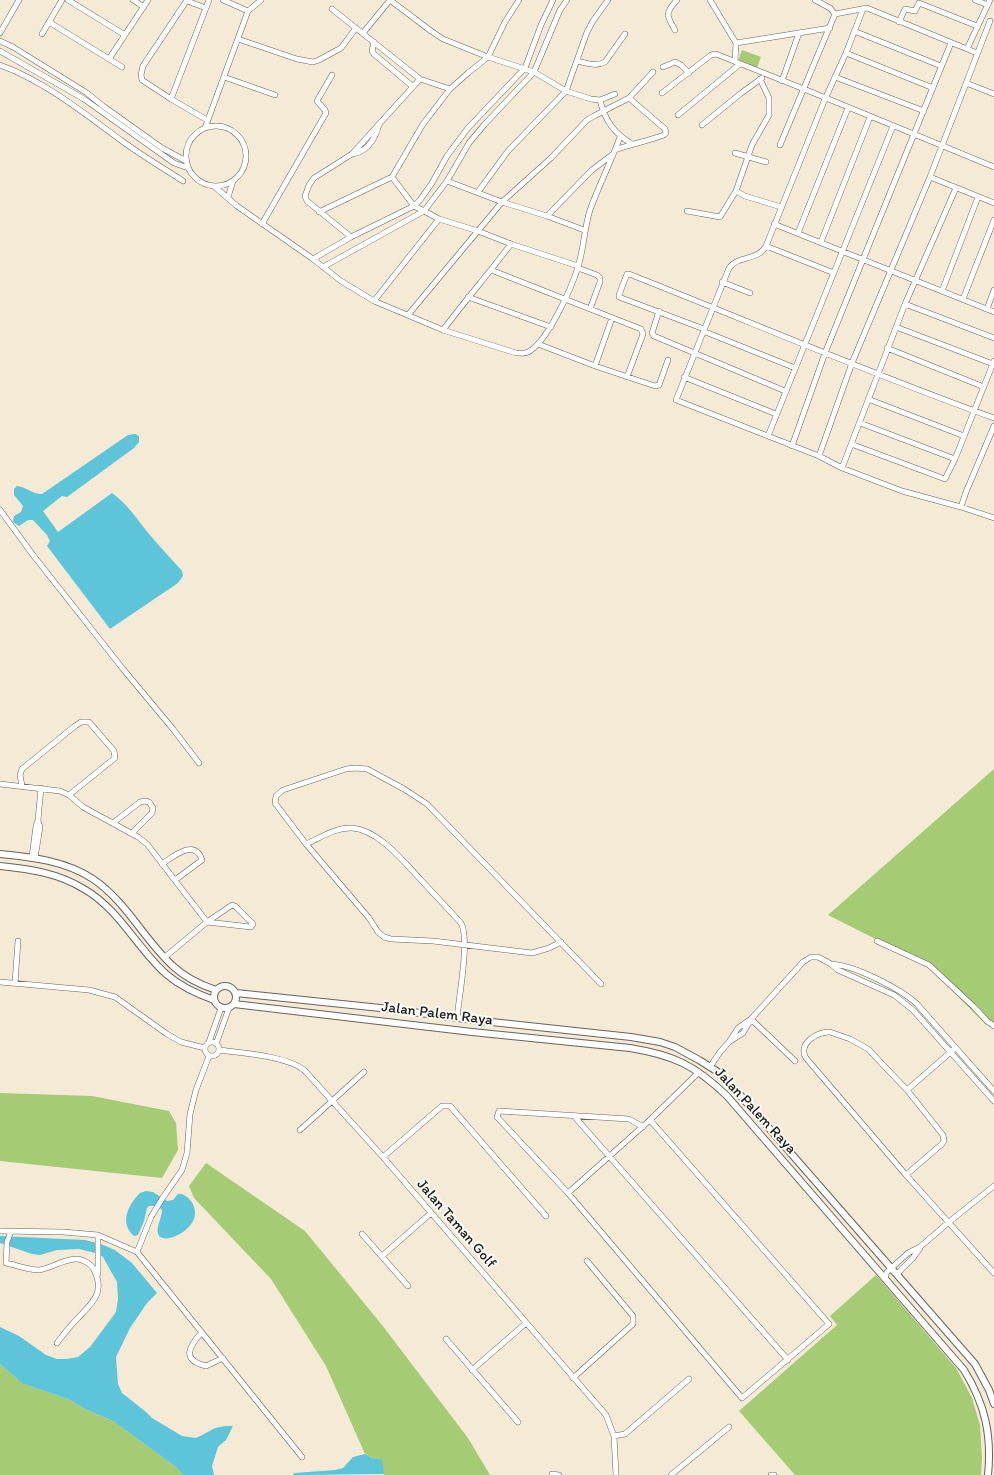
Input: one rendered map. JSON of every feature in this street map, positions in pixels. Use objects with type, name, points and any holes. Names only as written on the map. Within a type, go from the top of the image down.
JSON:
[{"type":"street","points":[[0,33],[19,0]]},
{"type":"street","points":[[42,34],[62,0]]},
{"type":"street","points":[[68,0],[125,35]]},
{"type":"street","points":[[133,0],[144,7]]},
{"type":"street","points":[[109,60],[148,0]]},
{"type":"street","points":[[206,8],[187,0],[143,66],[141,72],[142,80],[207,120]]},
{"type":"street","points":[[171,99],[210,0]]},
{"type":"street","points":[[223,0],[248,11]]},
{"type":"street","points":[[205,128],[248,11],[261,0]]},
{"type":"street","points":[[363,34],[390,0],[430,31],[443,39],[488,57],[525,68],[566,91],[591,99],[600,100],[615,94]]},
{"type":"street","points":[[319,212],[392,177],[423,124],[450,89],[488,57],[505,22],[519,0]]},
{"type":"street","points":[[313,259],[351,237],[414,206],[426,193],[447,156],[468,128],[525,68],[541,25],[553,0]]},
{"type":"street","points":[[323,267],[424,211],[447,180],[469,143],[534,72],[560,10],[567,0]]},
{"type":"street","points":[[478,192],[508,151],[566,91],[587,32],[608,0]]},
{"type":"street","points":[[675,30],[667,13],[669,8],[677,0]]},
{"type":"street","points":[[710,0],[736,43],[735,62]]},
{"type":"street","points":[[780,145],[830,28],[834,14],[830,8],[815,0]]},
{"type":"street","points":[[968,49],[989,2],[975,0]]},
{"type":"street","points":[[899,22],[905,9],[915,11],[919,2],[977,26]]},
{"type":"street","points":[[834,14],[867,8],[977,53]]},
{"type":"street","points":[[332,9],[420,79],[450,89]]},
{"type":"street","points":[[862,9],[846,53],[825,99],[766,246],[761,253],[733,263],[729,268],[722,282],[676,400],[819,456],[842,468],[902,491],[961,507],[994,518]]},
{"type":"street","points":[[819,456],[852,363],[930,177],[977,53],[992,22],[983,17]]},
{"type":"street","points":[[49,22],[122,68]]},
{"type":"street","points":[[238,39],[297,59],[313,62],[341,48],[356,28]]},
{"type":"street","points":[[736,43],[830,28]]},
{"type":"street","points":[[854,31],[942,66]]},
{"type":"street","points":[[782,81],[799,33]]},
{"type":"street","points":[[577,61],[597,65],[605,62],[625,34]]},
{"type":"street","points":[[0,41],[13,47],[77,86],[162,148],[186,161]]},
{"type":"street","points":[[374,42],[373,53],[412,86]]},
{"type":"street","points":[[792,446],[825,353],[915,135],[951,43]]},
{"type":"street","points":[[0,51],[73,92],[174,163],[188,168]]},
{"type":"street","points":[[846,53],[933,88]]},
{"type":"street","points":[[662,93],[712,55],[717,55],[994,167]]},
{"type":"street","points":[[663,67],[671,62],[675,62],[681,65],[689,73]]},
{"type":"street","points":[[678,115],[740,64]]},
{"type":"street","points":[[0,65],[29,78],[183,181]]},
{"type":"street","points":[[408,315],[502,202],[551,158],[587,120],[629,98],[653,72]]},
{"type":"street","points":[[262,224],[326,113],[326,110],[318,101],[332,75]]},
{"type":"street","points":[[702,125],[766,75]]},
{"type":"street","points":[[224,77],[275,95]]},
{"type":"street","points":[[835,77],[924,111]]},
{"type":"street","points":[[351,237],[305,200],[309,185],[314,178],[352,154],[361,152],[373,141],[379,122],[420,79]]},
{"type":"street","points":[[687,212],[720,217],[736,191],[752,145],[769,116],[769,98],[760,79]]},
{"type":"street","points":[[966,83],[994,94]]},
{"type":"street","points":[[73,92],[77,86]]},
{"type":"street","points":[[547,216],[592,170],[614,152],[632,144],[647,142],[664,135],[667,131],[629,98]]},
{"type":"street","points":[[600,100],[607,121],[620,137],[632,144]]},
{"type":"street","points":[[798,233],[848,108]]},
{"type":"street","points":[[821,242],[870,117]]},
{"type":"street","points":[[215,187],[225,186],[234,181],[241,174],[245,166],[247,156],[245,146],[240,138],[233,131],[219,126],[205,128],[196,133],[186,148],[186,161],[188,168],[197,180],[215,187],[237,206],[262,224],[342,281],[374,301],[443,330],[522,354],[528,353],[538,344],[550,326],[565,298],[578,267],[584,230],[596,193],[620,137]]},
{"type":"street","points":[[768,436],[893,126]]},
{"type":"street","points":[[735,153],[766,162]]},
{"type":"street","points":[[392,177],[414,206],[439,219],[478,231],[578,267],[598,276],[600,279],[590,309]]},
{"type":"street","points":[[930,177],[994,203]]},
{"type":"street","points":[[447,180],[502,202],[547,216],[584,230]]},
{"type":"street","points":[[228,197],[234,181]]},
{"type":"street","points":[[842,468],[887,348],[915,280],[956,188]]},
{"type":"street","points":[[736,191],[745,196],[781,207]]},
{"type":"street","points":[[942,291],[978,197]]},
{"type":"street","points":[[374,301],[439,219]]},
{"type":"street","points":[[963,299],[994,220]]},
{"type":"street","points":[[774,224],[994,312]]},
{"type":"street","points":[[443,330],[468,297],[492,270],[511,244]]},
{"type":"street","points":[[766,246],[834,273]]},
{"type":"street","points":[[492,270],[639,328],[643,332],[627,377]]},
{"type":"street","points":[[795,368],[659,311],[619,296],[627,274],[852,363],[877,375],[994,418]]},
{"type":"street","points":[[722,282],[750,293]]},
{"type":"street","points":[[987,309],[994,290]]},
{"type":"street","points":[[468,297],[550,326]]},
{"type":"street","points":[[905,304],[994,338]]},
{"type":"street","points":[[659,311],[652,335],[694,354],[785,391]]},
{"type":"street","points":[[595,366],[612,318]]},
{"type":"street","points":[[851,444],[944,480],[955,459],[984,387],[993,363],[896,326]]},
{"type":"street","points":[[538,344],[595,366],[649,385],[657,386],[659,385],[668,360]]},
{"type":"street","points":[[887,348],[984,387]]},
{"type":"street","points":[[684,377],[776,414]]},
{"type":"street","points":[[868,399],[964,436]]},
{"type":"street","points":[[860,423],[955,459]]},
{"type":"street","points":[[961,507],[994,426]]},
{"type":"street","points":[[0,510],[33,555],[123,669],[174,729],[199,763]]},
{"type":"street","points":[[22,786],[20,773],[22,769],[75,726],[81,722],[89,722],[114,751],[115,758],[70,795]]},
{"type":"street","points":[[561,942],[549,948],[532,953],[433,941],[391,939],[384,937],[372,925],[369,918],[306,844],[275,803],[276,796],[283,790],[346,769],[355,768],[367,769],[404,788],[427,804],[561,942],[601,984]]},
{"type":"street","points":[[0,784],[41,788],[60,791],[70,795],[83,807],[132,833],[147,844],[207,922],[251,927],[253,924],[236,906],[232,905],[207,922],[165,958]]},
{"type":"street","points":[[33,857],[41,788]]},
{"type":"street","points":[[113,823],[140,802],[149,802],[153,808],[152,813],[132,833]]},
{"type":"street","points":[[306,844],[336,831],[350,828],[360,830],[378,838],[396,853],[461,923],[464,931],[465,945],[457,1018]]},
{"type":"street","points":[[162,864],[183,851],[192,849],[197,851],[202,860],[175,880]]},
{"type":"street","points":[[0,854],[33,857],[56,862],[75,869],[93,879],[121,904],[174,967],[193,980],[216,990]]},
{"type":"street","points":[[0,866],[50,873],[86,889],[99,899],[117,917],[151,959],[167,975],[184,987],[214,1000],[221,1008],[228,1008],[234,1004],[236,1000],[236,993],[227,986],[223,986],[214,993],[214,1000]]},
{"type":"street","points":[[14,983],[18,941]]},
{"type":"street","points":[[877,941],[929,965],[994,1026]]},
{"type":"street","points":[[710,1067],[720,1052],[729,1042],[743,1032],[751,1019],[803,962],[809,958],[818,957],[831,964],[838,970],[901,999],[951,1051],[993,1099]]},
{"type":"street","points":[[831,964],[841,965],[872,977],[891,985],[908,996],[956,1047],[994,1091]]},
{"type":"street","points":[[0,982],[89,990],[115,997],[167,1034],[181,1042],[205,1048]]},
{"type":"street","name":"Jalan Palem Raya","points":[[236,993],[390,1008],[457,1018],[632,1037],[660,1042],[675,1047],[710,1067],[733,1087],[892,1267],[975,1364],[989,1390],[994,1404]]},
{"type":"street","name":"Jalan Palem Raya","points":[[234,1004],[472,1032],[630,1048],[656,1052],[671,1057],[699,1072],[727,1096],[964,1370],[974,1386],[983,1408],[989,1436],[990,1457],[988,1475]]},
{"type":"street","points":[[221,1008],[209,1042],[205,1048],[205,1052],[209,1056],[215,1056],[219,1050],[216,1044],[228,1008]]},
{"type":"street","points":[[751,1019],[795,1061]]},
{"type":"street","points":[[906,1175],[942,1144],[944,1138],[943,1135],[907,1090],[868,1049],[850,1039],[830,1032],[816,1034],[805,1047],[804,1052],[806,1058],[906,1175],[994,1272]]},
{"type":"street","points":[[209,1042],[216,1044]]},
{"type":"street","points":[[907,1090],[956,1047]]},
{"type":"street","name":"Jalan Taman Golf","points":[[219,1050],[270,1058],[298,1065],[332,1101],[383,1157],[606,1415],[614,1436],[616,1475]]},
{"type":"street","points":[[137,1252],[151,1217],[182,1170],[187,1153],[190,1114],[196,1090],[209,1056]]},
{"type":"street","points":[[300,1130],[364,1072]]},
{"type":"street","points":[[568,1193],[643,1127],[699,1072]]},
{"type":"street","points":[[383,1157],[442,1106],[450,1106],[546,1216]]},
{"type":"street","points":[[643,1127],[629,1119],[499,1111],[497,1114],[497,1117],[568,1193],[739,1397],[742,1398],[829,1324],[650,1120]]},
{"type":"street","points":[[574,1116],[788,1360]]},
{"type":"street","points":[[885,1278],[887,1272],[908,1253],[920,1247],[994,1186]]},
{"type":"street","points":[[382,1256],[431,1213]]},
{"type":"street","points":[[0,1231],[10,1233],[63,1232],[98,1238],[137,1252],[302,1457]]},
{"type":"street","points":[[10,1233],[7,1242],[5,1258],[6,1263],[38,1270],[65,1260],[79,1259],[93,1267],[98,1278]]},
{"type":"street","points":[[362,1234],[408,1286]]},
{"type":"street","points":[[57,1343],[95,1300],[98,1286],[98,1238]]},
{"type":"street","points":[[897,1274],[913,1258],[920,1247]]},
{"type":"street","points":[[873,1264],[880,1264],[882,1256]]},
{"type":"street","points":[[573,1378],[633,1324],[634,1321],[633,1316],[587,1261]]},
{"type":"street","points":[[472,1370],[526,1323]]},
{"type":"street","points":[[201,1333],[192,1343],[189,1350],[189,1354],[193,1361],[206,1366],[223,1358]]},
{"type":"street","points":[[446,1339],[518,1422]]},
{"type":"street","points":[[614,1436],[625,1434],[689,1379]]},
{"type":"street","points":[[671,1475],[729,1427]]},
{"type":"street","points":[[552,1475],[559,1475]]},
{"type":"green space","points":[[742,50],[761,57],[757,68],[738,61]]},
{"type":"green space","points":[[994,769],[994,1028],[985,1024],[927,965],[828,915]]},
{"type":"green space","points":[[0,1093],[92,1096],[169,1111],[176,1123],[178,1150],[162,1178],[0,1161]]},
{"type":"green space","points":[[206,1163],[305,1231],[382,1325],[468,1438],[490,1475],[384,1475],[372,1458],[365,1454],[326,1366],[271,1279],[194,1198],[189,1186]]},
{"type":"green space","points":[[876,1275],[956,1368],[972,1398],[980,1425],[982,1458],[981,1475],[795,1475],[739,1411],[837,1325],[830,1316]]},
{"type":"green space","points":[[0,1364],[23,1384],[68,1399],[85,1409],[113,1421],[176,1467],[183,1475],[0,1475]]},
{"type":"water","points":[[135,434],[139,436],[139,442],[134,448],[67,497],[62,496],[43,511],[58,532],[112,493],[126,505],[182,571],[183,576],[178,583],[110,629],[47,546],[50,541],[47,535],[33,520],[28,520],[19,526],[13,522],[14,516],[21,512],[23,506],[14,495],[14,489],[17,486],[42,494],[128,435]]},
{"type":"water","points":[[146,1191],[153,1192],[167,1201],[173,1200],[178,1194],[186,1196],[194,1207],[195,1215],[187,1229],[173,1237],[161,1237],[158,1234],[158,1225],[162,1210],[158,1206],[149,1206],[138,1235],[134,1236],[129,1231],[127,1225],[127,1214],[132,1203],[140,1193]]},
{"type":"water","points":[[0,1236],[85,1240],[101,1244],[115,1250],[132,1263],[157,1293],[147,1303],[130,1328],[116,1357],[118,1384],[122,1393],[152,1418],[182,1436],[196,1438],[222,1426],[233,1426],[226,1440],[218,1447],[212,1466],[214,1475],[183,1475],[176,1467],[113,1421],[85,1409],[68,1399],[23,1384],[0,1364],[0,1327],[19,1336],[46,1355],[57,1359],[78,1357],[90,1347],[116,1312],[118,1299],[117,1282],[103,1257],[99,1254],[79,1249],[57,1250],[40,1255],[32,1254],[0,1243]]},
{"type":"water","points":[[365,1454],[372,1458],[382,1460],[384,1474],[292,1475],[295,1473],[343,1468],[353,1457]]}]
